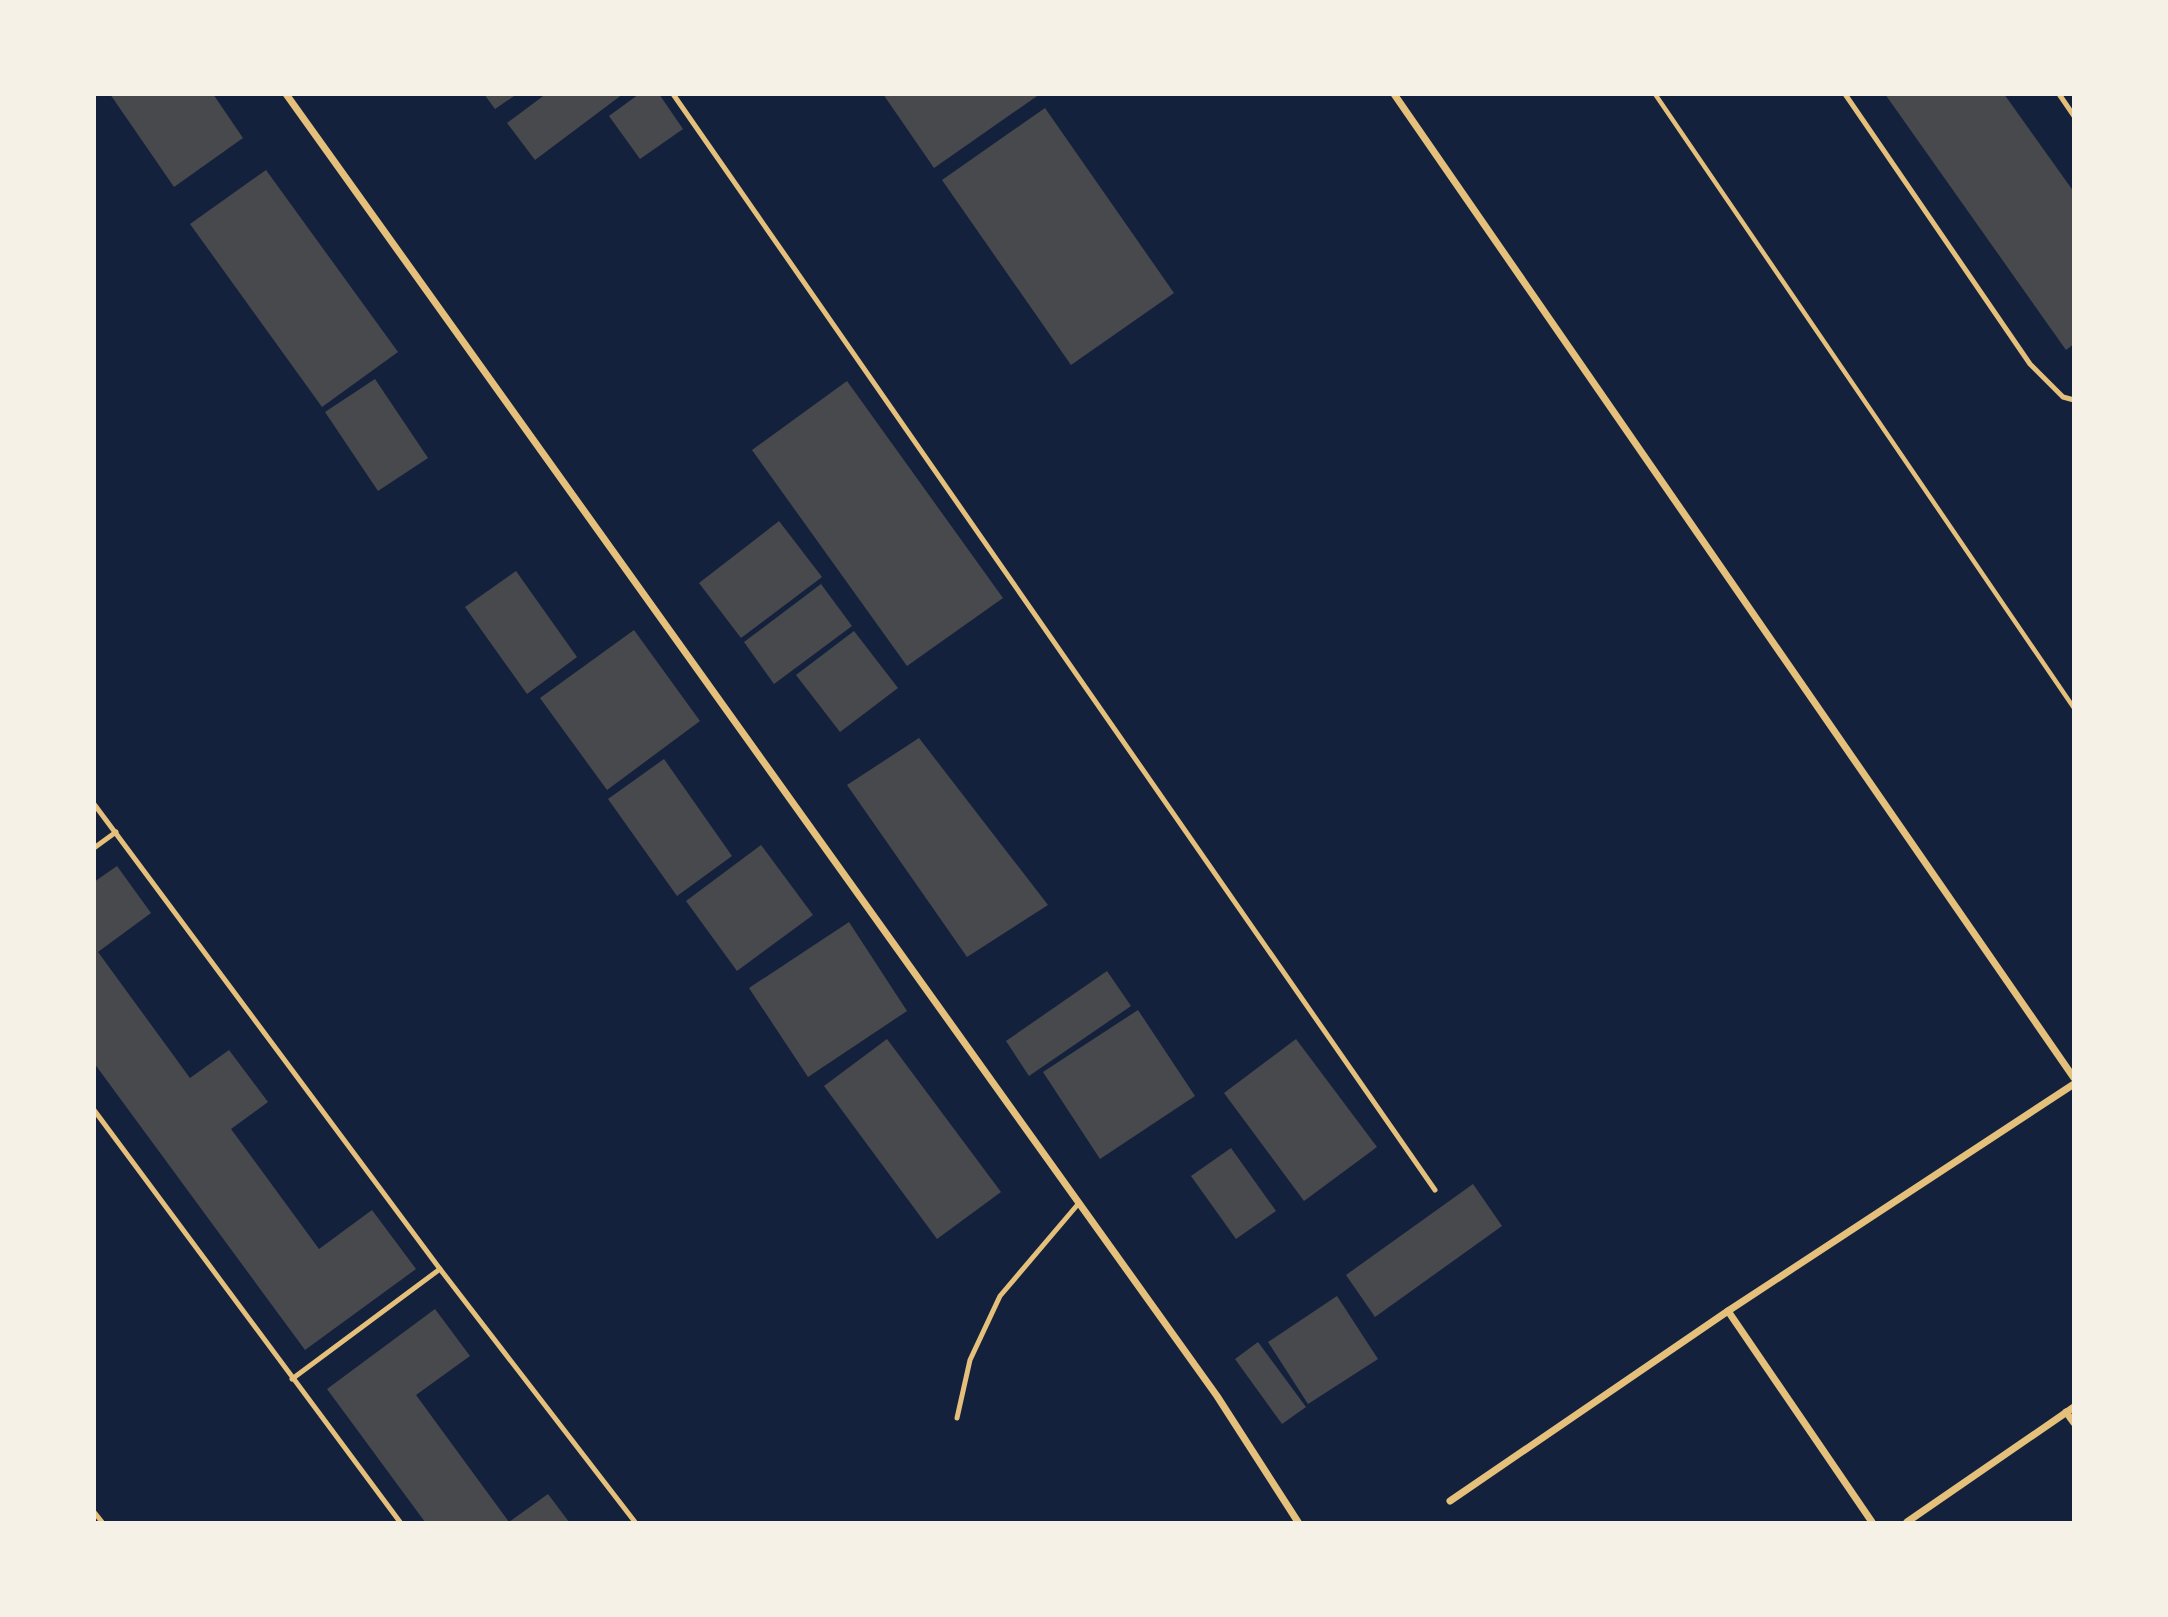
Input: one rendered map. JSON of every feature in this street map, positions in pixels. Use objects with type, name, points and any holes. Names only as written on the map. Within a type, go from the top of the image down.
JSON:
[{"type":"street","points":[[286,94],[1217,1396],[1298,1522]]},
{"type":"street","points":[[1394,94],[2074,1078]]},
{"type":"street","points":[[1450,1501],[1728,1311],[2074,1084]]},
{"type":"street","points":[[1728,1311],[1872,1522]]},
{"type":"street","points":[[1908,1522],[2074,1407]]},
{"type":"street","points":[[2066,1412],[2074,1423]]},
{"type":"lane","points":[[673,94],[1434,1190]]},
{"type":"lane","points":[[1845,94],[2029,364],[2063,397],[2074,400]]},
{"type":"lane","points":[[2059,94],[2074,116]]},
{"type":"lane","points":[[94,804],[440,1269],[635,1522]]},
{"type":"lane","points":[[94,848],[116,832]]},
{"type":"lane","points":[[94,1110],[400,1522]]},
{"type":"lane","points":[[957,1418],[970,1360],[1000,1297],[1079,1203]]},
{"type":"lane","points":[[292,1379],[440,1269]]},
{"type":"lane","points":[[94,1512],[102,1522]]},
{"type":"path","points":[[1655,94],[2074,708]]},
{"type":"building","points":[[110,94],[213,94],[243,138],[174,187]]},
{"type":"building","points":[[484,94],[517,94],[495,109]]},
{"type":"building","points":[[546,94],[623,94],[535,160],[507,123]]},
{"type":"building","points":[[639,94],[659,94],[683,129],[640,159],[609,116]]},
{"type":"building","points":[[883,94],[1040,94],[934,168]]},
{"type":"building","points":[[1885,94],[2004,94],[2074,192],[2074,344],[2066,350]]},
{"type":"building","points":[[1045,108],[1174,293],[1071,365],[942,180]]},
{"type":"building","points":[[266,170],[398,352],[322,407],[190,224]]},
{"type":"building","points":[[375,379],[428,458],[378,491],[325,412]]},
{"type":"building","points":[[847,381],[1003,598],[907,666],[752,450]]},
{"type":"building","points":[[779,521],[822,577],[741,638],[699,583]]},
{"type":"building","points":[[516,571],[577,657],[527,694],[465,607]]},
{"type":"building","points":[[821,584],[852,626],[774,684],[744,642]]},
{"type":"building","points":[[634,630],[700,721],[607,790],[540,698]]},
{"type":"building","points":[[854,631],[898,688],[840,732],[796,675]]},
{"type":"building","points":[[919,738],[1048,905],[967,957],[847,785]]},
{"type":"building","points":[[664,759],[732,856],[677,896],[608,799]]},
{"type":"building","points":[[761,845],[813,915],[737,971],[686,901]]},
{"type":"building","points":[[117,866],[151,913],[98,952],[190,1078],[229,1050],[268,1102],[231,1129],[319,1249],[372,1210],[416,1269],[305,1350],[94,1063],[94,882]]},
{"type":"building","points":[[849,922],[907,1011],[808,1077],[749,988]]},
{"type":"building","points":[[1107,971],[1131,1006],[1029,1076],[1006,1041]]},
{"type":"building","points":[[1138,1010],[1195,1096],[1100,1159],[1043,1072]]},
{"type":"building","points":[[887,1039],[1001,1192],[937,1239],[824,1086]]},
{"type":"building","points":[[1296,1039],[1377,1147],[1304,1201],[1224,1093]]},
{"type":"building","points":[[1231,1148],[1276,1211],[1236,1239],[1191,1176]]},
{"type":"building","points":[[1473,1184],[1502,1226],[1375,1317],[1346,1275]]},
{"type":"building","points":[[1337,1296],[1378,1359],[1308,1404],[1268,1342]]},
{"type":"building","points":[[435,1309],[470,1356],[416,1395],[509,1522],[425,1522],[327,1389]]},
{"type":"building","points":[[1258,1342],[1306,1407],[1282,1424],[1235,1359]]},
{"type":"building","points":[[548,1494],[569,1522],[509,1522]]}]
